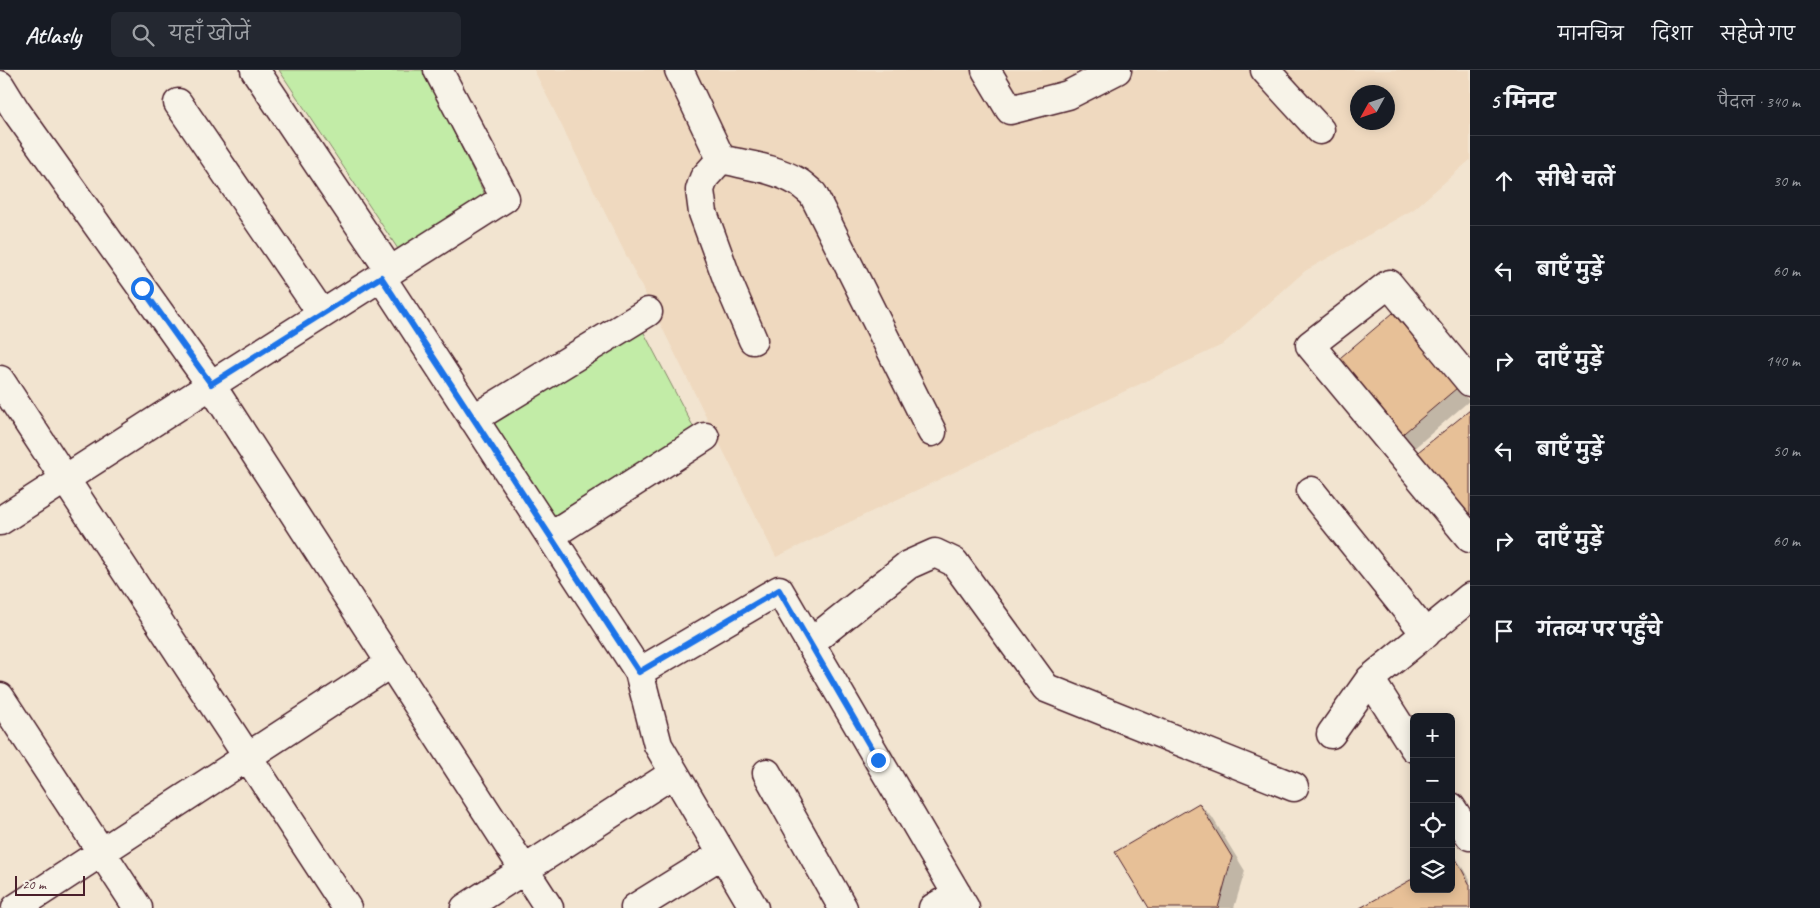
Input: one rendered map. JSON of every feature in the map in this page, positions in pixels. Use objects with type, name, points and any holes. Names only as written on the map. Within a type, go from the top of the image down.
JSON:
[{"type":"street","points":[[255,70],[385,274],[473,419],[639,672],[658,745],[754,908]]},
{"type":"street","points":[[0,521],[211,384],[505,198],[438,70]]},
{"type":"street","points":[[679,70],[721,159]]},
{"type":"street","points":[[986,70],[1010,110],[1068,95],[1117,70]]},
{"type":"street","points":[[1265,70],[1320,130]]},
{"type":"street","points":[[0,85],[8,117],[211,384],[550,908]]},
{"type":"street","points":[[178,103],[322,314]]},
{"type":"street","points":[[721,159],[704,178],[700,190],[703,213],[753,340]]},
{"type":"street","points":[[721,159],[762,168],[782,175],[798,182],[813,194],[932,432]]},
{"type":"street","points":[[1470,382],[1389,284],[1310,345],[1470,538]]},
{"type":"street","points":[[473,419],[648,312]]},
{"type":"street","points":[[0,380],[347,908]]},
{"type":"street","points":[[550,536],[705,437]]},
{"type":"street","points":[[1311,491],[1426,634]]},
{"type":"street","points":[[810,643],[908,565],[935,554],[954,562],[1046,688],[1294,787]]},
{"type":"street","points":[[639,672],[779,590],[961,901],[933,908]]},
{"type":"street","points":[[1331,734],[1370,679],[1470,597]]},
{"type":"street","points":[[16,908],[103,853],[391,663]]},
{"type":"street","points":[[1370,679],[1410,742]]},
{"type":"street","points":[[0,697],[138,908]]},
{"type":"street","points":[[465,908],[674,773]]},
{"type":"street","points":[[767,773],[843,908]]},
{"type":"street","points":[[1455,813],[1470,836]]},
{"type":"street","points":[[635,908],[722,854]]},
{"type":"shaded area","points":[[534,70],[1470,70],[1470,160],[1414,209],[1305,271],[1222,345],[776,557]]},
{"type":"green space","points":[[279,70],[423,70],[485,195],[398,249]]},
{"type":"green space","points":[[642,329],[694,428],[553,516],[490,422]]},
{"type":"building","points":[[1393,313],[1457,388],[1398,438],[1334,363]]},
{"type":"building","points":[[1470,410],[1470,527],[1413,456]]},
{"type":"building","points":[[1199,803],[1232,857],[1218,908],[1149,908],[1115,852]]},
{"type":"building","points":[[1455,857],[1470,885],[1470,908],[1360,908],[1410,880],[1410,893],[1455,893]]},
{"type":"route","points":[[142,288],[211,384],[381,277],[639,672],[779,590],[878,760]]}]
